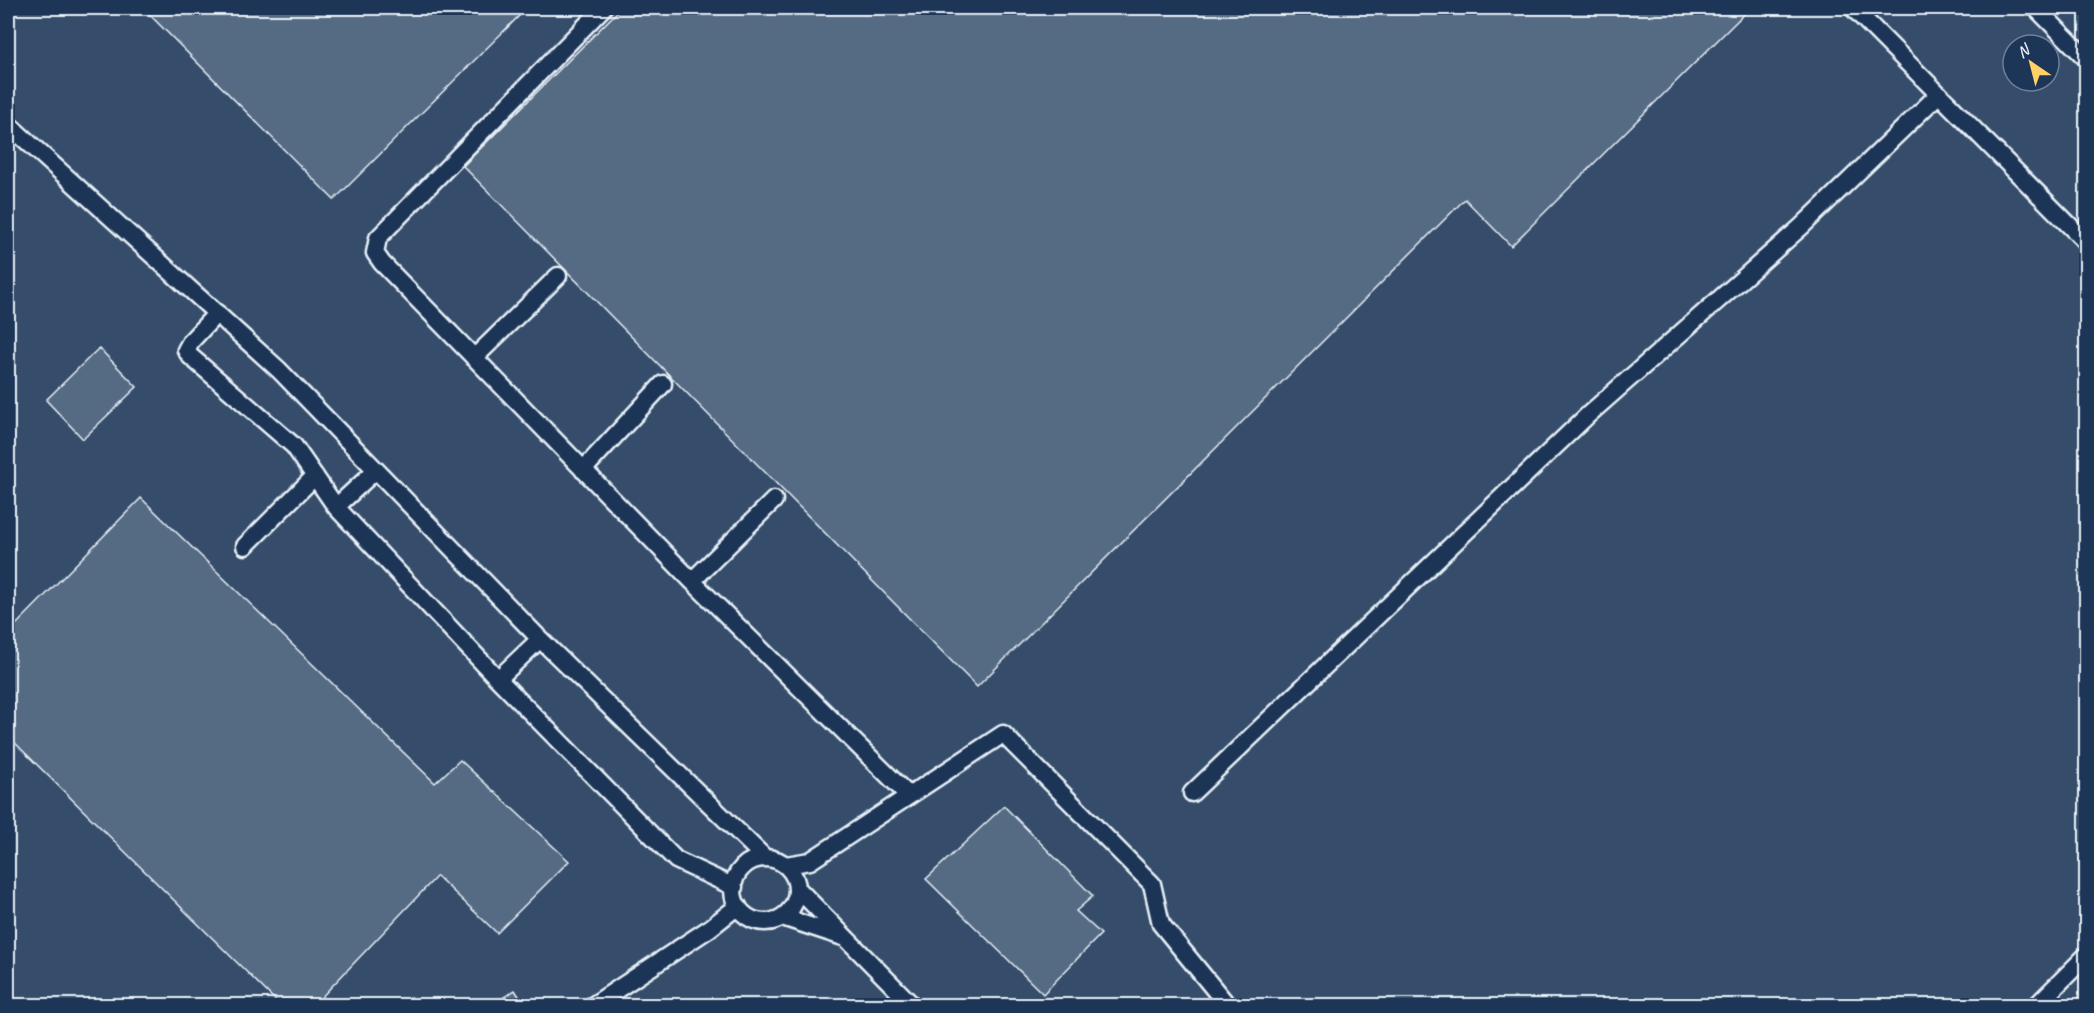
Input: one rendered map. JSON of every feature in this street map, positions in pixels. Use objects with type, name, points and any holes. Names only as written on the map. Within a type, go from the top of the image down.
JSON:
[{"type":"lane","points":[[603,8],[378,238],[375,253],[382,263],[583,471],[909,796]]},
{"type":"lane","points":[[1853,8],[2086,242]]},
{"type":"lane","points":[[2036,8],[2086,58]]},
{"type":"lane","points":[[1192,793],[1588,415],[1824,205],[1939,94]]},
{"type":"lane","points":[[8,124],[279,370],[540,639],[765,858]]},
{"type":"lane","points":[[474,358],[558,276]]},
{"type":"lane","points":[[217,313],[191,341],[186,350],[190,356],[294,446],[336,507],[498,679],[676,860],[734,887]]},
{"type":"lane","points":[[583,471],[663,384]]},
{"type":"lane","points":[[336,507],[376,470]]},
{"type":"lane","points":[[245,546],[315,476]]},
{"type":"lane","points":[[692,581],[774,500]]},
{"type":"lane","points":[[498,679],[540,639]]},
{"type":"lane","points":[[786,866],[810,861],[1003,735],[1152,884],[1161,924],[1228,1005]]},
{"type":"lane","points":[[730,823],[746,865]]},
{"type":"lane","points":[[765,858],[777,860],[786,866],[795,878],[796,899],[791,909],[782,917],[768,922],[756,921],[738,906],[734,887],[738,873],[746,865],[765,858]]},
{"type":"lane","points":[[797,888],[913,1005]]},
{"type":"lane","points":[[592,1005],[710,928],[738,906]]},
{"type":"lane","points":[[782,917],[846,938]]},
{"type":"lane","points":[[2036,1005],[2086,956]]},
{"type":"shaded area","points":[[8,8],[2086,8],[2086,1005],[8,1005]]},
{"type":"building","points":[[143,8],[527,8],[334,200]]},
{"type":"building","points":[[621,8],[1750,8],[1511,246],[1465,199],[977,687],[463,166]]},
{"type":"building","points":[[99,348],[137,387],[83,439],[46,400]]},
{"type":"building","points":[[141,498],[435,783],[460,760],[569,861],[497,933],[437,876],[313,1006],[281,1006],[8,736],[8,633]]},
{"type":"building","points":[[1004,806],[1093,896],[1076,911],[1101,934],[1043,994],[926,879]]},
{"type":"building","points":[[515,990],[525,1006],[490,1006]]}]
